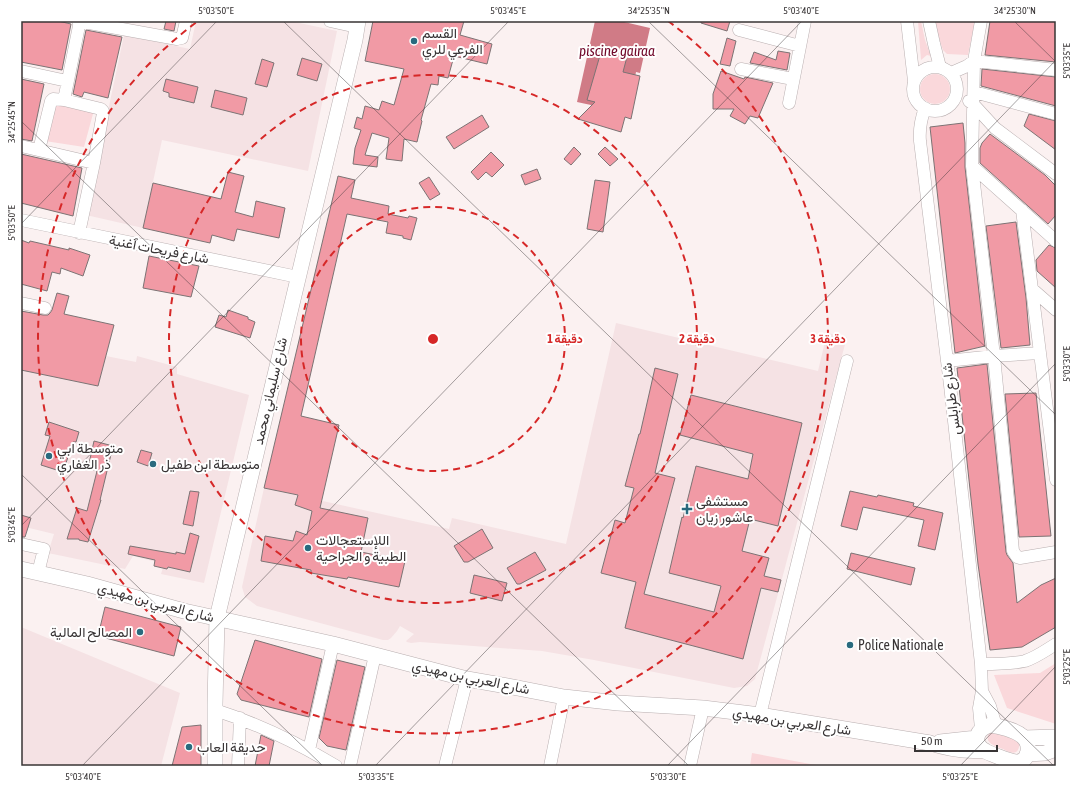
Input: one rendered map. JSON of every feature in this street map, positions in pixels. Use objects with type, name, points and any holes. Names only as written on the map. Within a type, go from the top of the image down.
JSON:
[{"type":"street","points":[[64,100],[79,21],[177,39],[182,38],[186,21]]},
{"type":"street","points":[[330,21],[358,24]]},
{"type":"street","points":[[789,103],[805,21]]},
{"type":"street","points":[[907,21],[914,81],[913,91],[915,98],[919,104],[925,108],[938,111],[947,107],[954,101],[957,86],[955,79],[946,69],[940,67],[930,67],[920,72],[914,81]]},
{"type":"street","points":[[929,21],[940,67]]},
{"type":"street","points":[[981,21],[974,61],[972,166],[994,356],[1013,551],[1017,557],[1020,558],[1056,552]]},
{"type":"street","name":"شارع سليماني محمد","points":[[215,766],[217,618],[358,24]]},
{"type":"street","points":[[738,30],[800,46]]},
{"type":"street","points":[[951,73],[974,61],[1056,70]]},
{"type":"street","points":[[741,68],[793,79]]},
{"type":"street","points":[[21,71],[68,82]]},
{"type":"street","points":[[957,92],[973,98],[1056,114]]},
{"type":"street","points":[[973,98],[995,128],[1056,174]]},
{"type":"street","points":[[40,150],[51,101],[64,100],[103,111],[94,163],[79,233]]},
{"type":"street","name":"شارع طرابلس","points":[[925,108],[919,133],[947,361],[981,664],[982,691],[979,708],[981,739]]},
{"type":"street","points":[[21,146],[94,163]]},
{"type":"street","points":[[972,166],[1022,210],[1054,234]]},
{"type":"street","points":[[1022,210],[1056,480]]},
{"type":"street","name":"شارع فريحات ٱغنية","points":[[21,220],[298,277]]},
{"type":"street","points":[[1032,289],[1056,310]]},
{"type":"street","points":[[21,303],[45,308]]},
{"type":"street","points":[[947,361],[1040,353]]},
{"type":"street","points":[[760,715],[847,362]]},
{"type":"street","points":[[21,544],[44,549],[38,572]]},
{"type":"street","name":"شارع العربي بن مهيدي","points":[[21,569],[87,584],[184,611],[333,644],[467,680],[564,697],[618,703],[703,708],[760,715],[930,743],[981,739],[985,727],[990,725],[996,726]]},
{"type":"street","points":[[309,750],[333,644]]},
{"type":"street","points":[[981,664],[1012,663],[1026,660],[1056,644]]},
{"type":"street","points":[[350,766],[375,656]]},
{"type":"street","points":[[445,766],[467,680]]},
{"type":"street","name":"شارع طرابلس","points":[[982,691],[990,706],[996,726]]},
{"type":"street","points":[[550,766],[564,697]]},
{"type":"street","points":[[690,766],[703,708]]},
{"type":"street","points":[[215,710],[240,718],[274,732],[336,766]]},
{"type":"street","points":[[238,766],[240,718]]},
{"type":"street","points":[[996,726],[1017,732],[1028,743],[1029,747],[1022,761]]},
{"type":"street","points":[[1024,738],[1056,737]]},
{"type":"street","points":[[981,739],[1022,761],[1056,749]]},
{"type":"shaded area","points":[[196,21],[224,21],[232,23],[233,21],[290,21],[337,31],[308,171],[162,140],[143,228],[86,215],[124,35],[190,49]]},
{"type":"shaded area","points":[[918,21],[921,21],[925,40],[931,56],[927,55],[921,60]]},
{"type":"shaded area","points":[[933,21],[975,21],[968,55],[947,54],[943,50]]},
{"type":"shaded area","points":[[935,74],[941,75],[949,83],[949,95],[941,103],[935,104],[929,103],[921,95],[920,89],[921,83],[929,75]]},
{"type":"shaded area","points":[[56,103],[94,110],[84,147],[45,141]]},
{"type":"shaded area","name":"مستشفى عاشور زيان","points":[[616,323],[818,371],[827,333],[847,337],[755,679],[747,686],[734,688],[542,651],[420,642],[411,643],[406,641],[414,634],[400,626],[391,638],[388,640],[383,640],[257,606],[245,597],[242,587],[264,488],[449,529],[452,518],[566,544]]},
{"type":"shaded area","name":"متوسطة ابن طفيل","points":[[106,356],[136,362],[137,356],[177,367],[177,374],[249,395],[204,583],[161,574],[164,564],[133,556],[125,569],[48,553],[54,534],[21,526],[21,370],[98,386]]},
{"type":"shaded area","points":[[21,627],[180,693],[161,766],[21,766]]},
{"type":"shaded area","points":[[1056,663],[1056,724],[1007,708],[994,675],[1040,673]]},
{"type":"shaded area","points":[[990,732],[1003,732],[1020,743],[1018,750],[1014,753],[991,744],[988,739]]},
{"type":"shaded area","points":[[752,753],[821,766],[750,766]]},
{"type":"water","name":"piscine gairaa","points":[[595,21],[620,21],[650,28],[640,73],[636,72],[628,113],[577,102]]},
{"type":"building","points":[[21,21],[58,21],[71,24],[62,70],[21,62]]},
{"type":"building","points":[[166,21],[176,21],[174,31],[164,29]]},
{"type":"building","points":[[373,21],[464,21],[460,35],[492,44],[487,64],[454,56],[448,78],[439,76],[438,85],[431,84],[421,120],[417,142],[404,139],[402,161],[386,159],[389,138],[372,133],[365,155],[378,157],[377,167],[353,164],[355,148],[361,130],[354,128],[357,117],[362,119],[365,106],[379,110],[382,101],[394,105],[404,69],[365,61]]},
{"type":"building","points":[[701,21],[730,21],[727,31],[701,23]]},
{"type":"building","points":[[990,21],[1056,21],[1056,62],[985,55]]},
{"type":"building","points":[[86,30],[122,37],[108,98],[84,92],[82,97],[73,94]]},
{"type":"building","points":[[727,38],[736,41],[730,66],[720,64]]},
{"type":"building","points":[[603,45],[628,53],[623,72],[640,76],[631,119],[625,117],[621,132],[578,119],[595,102],[587,100]]},
{"type":"building","points":[[778,51],[790,53],[787,70],[750,63],[754,52],[776,60]]},
{"type":"building","points":[[302,58],[322,64],[317,81],[297,75]]},
{"type":"building","points":[[262,59],[274,63],[267,87],[255,84]]},
{"type":"building","points":[[982,69],[1056,77],[1056,106],[981,86]]},
{"type":"building","points":[[721,71],[744,79],[745,77],[773,83],[758,118],[750,116],[745,124],[730,116],[734,109],[713,109],[713,94]]},
{"type":"building","points":[[21,79],[44,84],[32,141],[21,139]]},
{"type":"building","points":[[166,79],[198,87],[194,103],[169,97],[169,93],[163,91]]},
{"type":"building","points":[[215,90],[247,98],[243,115],[211,107]]},
{"type":"building","points":[[1029,114],[1056,121],[1056,150],[1024,126]]},
{"type":"building","points":[[482,115],[489,127],[454,149],[446,137]]},
{"type":"building","points":[[963,123],[965,167],[985,346],[955,353],[930,127]]},
{"type":"building","points":[[990,134],[1045,175],[1056,186],[1056,215],[1048,224],[980,163],[980,148],[982,143]]},
{"type":"building","points":[[574,147],[581,154],[571,165],[564,159]]},
{"type":"building","points":[[605,147],[618,159],[610,166],[598,154]]},
{"type":"building","points":[[491,152],[504,165],[492,177],[486,172],[478,180],[471,172]]},
{"type":"building","points":[[21,154],[82,168],[73,216],[21,203]]},
{"type":"building","points":[[537,169],[541,179],[525,185],[521,175]]},
{"type":"building","points":[[228,172],[244,176],[235,212],[253,217],[256,201],[285,208],[279,238],[237,229],[234,241],[212,235],[210,243],[143,228],[153,183],[221,199]]},
{"type":"building","points":[[338,176],[355,180],[351,198],[389,206],[388,214],[408,218],[409,216],[417,218],[411,240],[403,238],[403,236],[386,233],[388,222],[347,214],[301,416],[339,425],[320,508],[368,518],[361,552],[405,561],[399,587],[348,577],[347,579],[311,573],[311,570],[261,561],[265,536],[293,541],[296,531],[307,535],[312,511],[295,505],[298,495],[264,488]]},
{"type":"building","points":[[429,177],[440,194],[430,200],[419,183]]},
{"type":"building","points":[[595,180],[610,182],[603,232],[587,229]]},
{"type":"building","points":[[1016,222],[1026,298],[1030,345],[1001,348],[986,226]]},
{"type":"building","points":[[21,240],[29,243],[30,241],[69,250],[69,248],[90,255],[83,276],[61,268],[60,274],[52,272],[47,291],[21,284]]},
{"type":"building","points":[[1049,245],[1056,248],[1056,288],[1037,271],[1036,260]]},
{"type":"building","points":[[149,256],[199,266],[191,297],[143,288]]},
{"type":"building","points":[[57,293],[69,296],[64,314],[114,325],[98,386],[21,370],[21,311],[48,315],[52,310]]},
{"type":"building","points":[[228,310],[248,317],[248,319],[255,322],[250,338],[215,327],[219,315],[226,317]]},
{"type":"building","points":[[987,364],[1006,552],[1013,563],[1017,603],[1041,585],[1056,578],[1056,627],[1022,647],[990,650],[978,564],[957,368]]},
{"type":"building","name":"مستشفى عاشور زيان","points":[[655,368],[678,374],[655,473],[675,478],[644,594],[714,612],[721,586],[669,573],[682,517],[683,518],[696,466],[748,479],[753,454],[680,435],[691,395],[802,423],[778,526],[750,519],[742,551],[769,558],[764,576],[781,580],[778,592],[761,588],[743,659],[625,628],[636,582],[601,573],[615,520],[625,523],[634,488],[625,486],[640,434]]},
{"type":"building","points":[[1036,393],[1051,536],[1019,537],[1005,394]]},
{"type":"building","points":[[49,422],[79,432],[76,442],[73,442],[63,472],[41,465],[50,436],[45,435]]},
{"type":"building","points":[[94,441],[113,446],[101,500],[88,542],[79,539],[67,539],[77,508],[87,511],[97,471],[88,468]]},
{"type":"building","points":[[141,450],[152,453],[148,466],[137,462]]},
{"type":"building","points":[[190,491],[199,492],[193,526],[183,524]]},
{"type":"building","points":[[850,491],[877,497],[878,495],[914,503],[913,506],[943,513],[935,550],[918,546],[924,520],[863,507],[857,530],[841,526]]},
{"type":"building","points":[[21,515],[31,518],[25,537],[21,537]]},
{"type":"building","points":[[482,529],[493,548],[468,562],[464,562],[454,546]]},
{"type":"building","points":[[190,533],[199,536],[190,572],[168,567],[167,569],[154,566],[155,560],[128,554],[130,546],[176,554],[176,552],[185,554]]},
{"type":"building","points":[[535,552],[546,570],[520,584],[517,584],[507,568]]},
{"type":"building","points":[[851,553],[915,568],[911,585],[847,569]]},
{"type":"building","points":[[474,575],[507,583],[502,601],[470,593]]},
{"type":"building","name":"المصالح المالية","points":[[105,607],[181,627],[174,656],[98,636]]},
{"type":"building","points":[[255,640],[322,659],[309,717],[241,700],[237,694]]},
{"type":"building","points":[[337,660],[365,667],[346,750],[327,746],[319,738]]},
{"type":"building","name":"حديقة العاب","points":[[201,725],[201,766],[172,766],[182,727]]},
{"type":"building","points":[[261,735],[274,741],[269,766],[255,766]]},
{"type":"place","name":"القسم الفرعي للري","points":[[414,41]]},
{"type":"place","name":"متوسطة ابي ذر الغفاري","points":[[49,456]]},
{"type":"place","name":"متوسطة ابن طفيل","points":[[153,464]]},
{"type":"place","name":"مستشفى عاشور زيان","points":[[687,509]]},
{"type":"place","name":"اللإستعجالات الطبية و الجراحية","points":[[308,548]]},
{"type":"place","name":"المصالح المالية","points":[[140,632]]},
{"type":"place","name":"Police Nationale","points":[[850,645]]},
{"type":"place","name":"حديقة العاب","points":[[189,747]]}]
